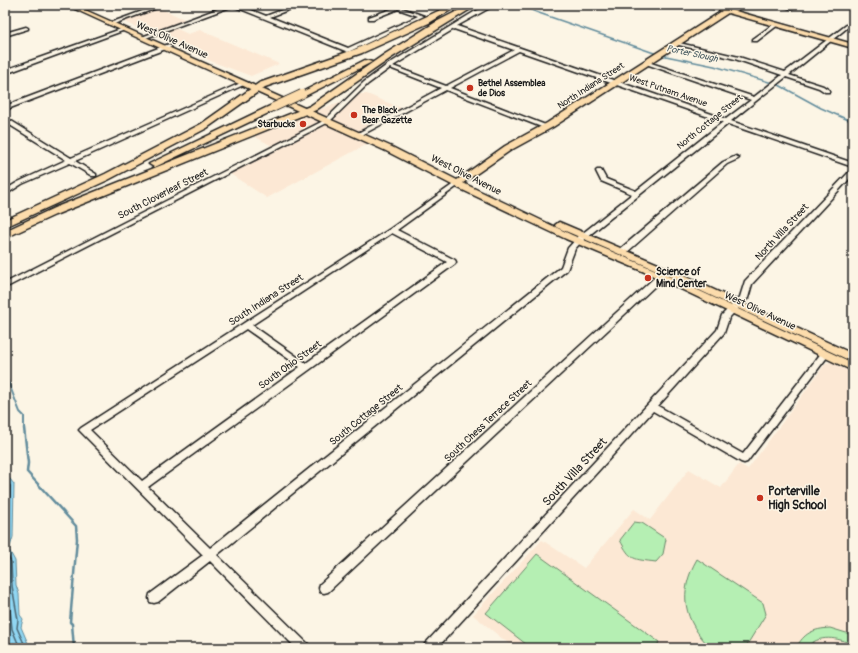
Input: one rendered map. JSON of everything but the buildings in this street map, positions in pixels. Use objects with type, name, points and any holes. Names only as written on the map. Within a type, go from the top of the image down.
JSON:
[{"type":"highway","points":[[5,235],[270,105],[293,90],[348,64],[456,5]]},
{"type":"highway","points":[[5,224],[270,105],[302,94],[374,59],[474,5]]},
{"type":"highway","points":[[105,178],[204,126],[259,87],[360,51],[433,17]]},
{"type":"highway","points":[[52,213],[310,110],[388,56],[446,20]]},
{"type":"main road","name":"West Olive Avenue","points":[[69,5],[113,22],[123,30],[144,37]]},
{"type":"main road","name":"West Olive Avenue","points":[[80,5],[211,70],[259,87]]},
{"type":"main road","points":[[706,5],[853,46]]},
{"type":"main road","name":"North Indiana Street","points":[[460,182],[504,150],[546,127],[736,5]]},
{"type":"main road","name":"West Olive Avenue","points":[[166,47],[230,72],[259,87],[361,133],[414,161],[580,239],[664,274],[735,307],[853,358]]},
{"type":"main road","points":[[211,70],[230,72]]},
{"type":"main road","name":"West Olive Avenue","points":[[580,239],[622,252],[664,274]]},
{"type":"main road","name":"West Olive Avenue","points":[[735,307],[853,367]]},
{"type":"street","points":[[5,7],[10,5]]},
{"type":"street","points":[[113,22],[163,5]]},
{"type":"street","points":[[144,37],[232,5]]},
{"type":"street","points":[[235,5],[348,50],[422,16],[390,5]]},
{"type":"street","points":[[267,17],[299,5]]},
{"type":"street","name":"South Cloverleaf Street","points":[[5,286],[330,119],[366,83],[389,66],[454,26],[493,5]]},
{"type":"street","points":[[782,5],[792,8]]},
{"type":"street","points":[[371,18],[397,8]]},
{"type":"street","name":"North Cottage Street","points":[[580,239],[753,99],[774,84],[784,74],[853,21]]},
{"type":"street","points":[[755,40],[776,25]]},
{"type":"street","name":"West Putnam Avenue","points":[[454,26],[853,165]]},
{"type":"street","points":[[5,35],[26,28]]},
{"type":"street","points":[[5,72],[123,30]]},
{"type":"street","points":[[677,44],[737,58],[827,91]]},
{"type":"street","points":[[5,108],[166,47]]},
{"type":"street","points":[[361,133],[519,49]]},
{"type":"street","points":[[646,63],[753,99]]},
{"type":"street","points":[[389,66],[546,127]]},
{"type":"street","points":[[5,192],[20,183],[245,83]]},
{"type":"street","points":[[5,119],[94,175]]},
{"type":"street","points":[[622,252],[725,163],[736,158]]},
{"type":"street","points":[[599,171],[603,180],[636,193]]},
{"type":"street","name":"North Villa Street","points":[[735,307],[744,298],[748,283],[853,171]]},
{"type":"street","name":"South Indiana Street","points":[[142,486],[84,430],[392,230],[429,202],[460,182]]},
{"type":"street","name":"South Ohio Street","points":[[142,486],[452,262],[392,230]]},
{"type":"street","name":"South Cottage Street","points":[[154,598],[210,555],[564,268],[572,248],[580,239]]},
{"type":"street","name":"South Chess Terrace Street","points":[[324,588],[664,274]]},
{"type":"street","name":"South Villa Street","points":[[429,648],[653,407],[721,330],[725,317],[735,307]]},
{"type":"street","points":[[246,325],[306,367]]},
{"type":"street","points":[[653,407],[744,459],[825,354]]},
{"type":"street","points":[[142,486],[304,648]]},
{"type":"shaded area","points":[[160,8],[186,20],[175,28],[188,34],[200,30],[279,64],[251,76],[213,62],[123,21]]},
{"type":"shaded area","points":[[361,94],[367,94],[401,108],[365,127],[369,143],[267,198],[224,170],[272,146],[252,135]]},
{"type":"shaded area","name":"Porterville High School","points":[[832,362],[853,373],[853,648],[514,648],[473,615],[542,540],[584,568],[634,509],[650,520],[689,469],[721,488],[739,464],[748,469],[826,363]]},
{"type":"green space","points":[[634,522],[642,523],[666,539],[663,554],[656,562],[634,558],[627,552],[620,540]]},
{"type":"green space","points":[[537,554],[659,642],[656,648],[531,648],[486,613]]},
{"type":"green space","points":[[697,559],[763,603],[766,614],[745,648],[711,648],[694,627],[686,606],[686,595],[687,583]]},
{"type":"green space","points":[[830,628],[853,635],[853,645],[841,640],[828,638],[816,640],[806,648],[796,648],[806,635],[819,629]]},
{"type":"water","points":[[5,473],[14,484],[13,537],[9,550],[15,561],[16,585],[19,594],[20,615],[23,619],[21,627],[30,648],[5,648]]},
{"type":"waterway","name":"Porter Slough","points":[[527,5],[527,8],[536,12],[657,54]]},
{"type":"waterway","name":"Porter Slough","points":[[661,55],[714,66],[779,85],[821,108],[853,122]]},
{"type":"waterway","points":[[5,374],[20,412],[24,416],[24,428]]},
{"type":"waterway","points":[[24,428],[28,463],[27,472],[76,526],[77,539],[70,622],[72,624],[74,648]]},
{"type":"place","name":"Bethel Assemblea de Dios","points":[[470,88]]},
{"type":"place","name":"The Black Bear Gazette","points":[[354,115]]},
{"type":"place","name":"Starbucks","points":[[303,124]]},
{"type":"place","name":"Science of Mind Center","points":[[648,278]]},
{"type":"place","name":"Porterville High School","points":[[760,498]]}]
